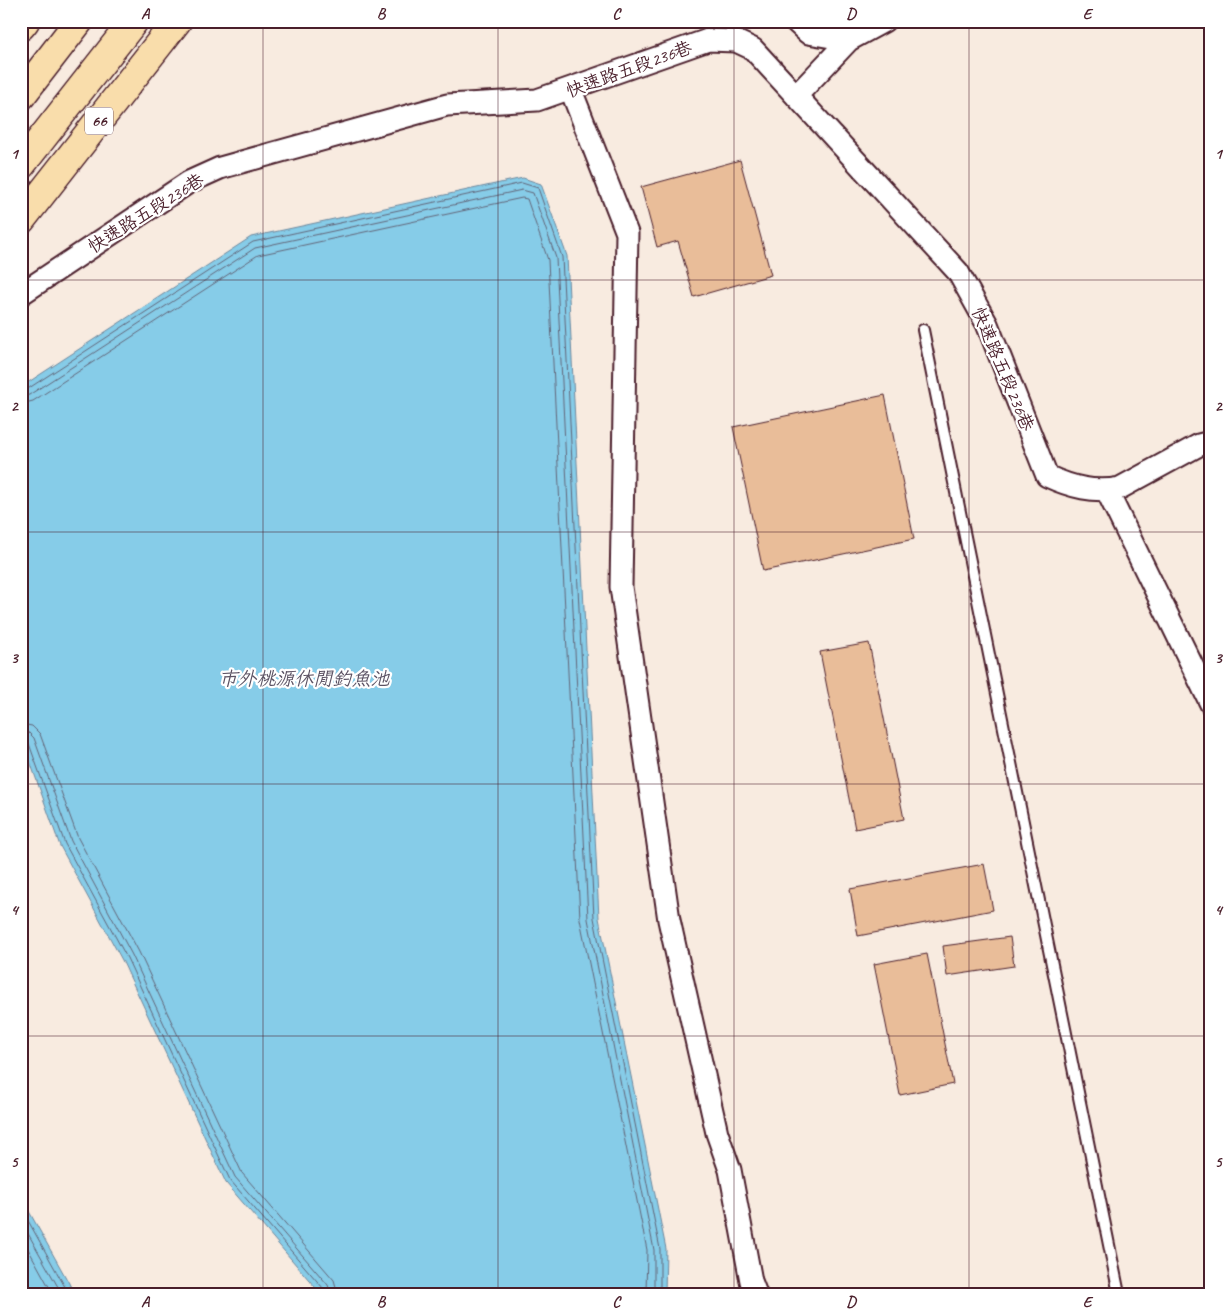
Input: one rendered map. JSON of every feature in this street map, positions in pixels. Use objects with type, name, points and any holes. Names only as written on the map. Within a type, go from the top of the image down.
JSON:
[{"type":"main road","points":[[21,26],[25,21]]},
{"type":"main road","points":[[21,96],[79,21]]},
{"type":"main road","name":"66","points":[[21,165],[134,21]]},
{"type":"main road","name":"66","points":[[21,220],[177,21]]},
{"type":"street","points":[[795,21],[808,32],[849,40]]},
{"type":"street","points":[[796,96],[849,40],[884,21]]},
{"type":"street","name":"快速路五段236巷","points":[[21,294],[189,182],[220,168],[447,105],[537,100],[571,90],[708,40],[736,41],[753,49],[958,272],[987,324],[1047,476],[1071,487],[1107,491],[1120,488],[1199,445],[1211,442]]},
{"type":"street","points":[[571,90],[627,233],[621,586],[669,920],[717,1133],[730,1170],[750,1281],[756,1294]]},
{"type":"street","points":[[1107,491],[1211,704]]},
{"type":"lane","points":[[923,330],[1119,1294]]},
{"type":"water","name":"市外桃源休閒釣魚池","points":[[523,178],[541,184],[567,256],[599,918],[666,1249],[665,1294],[321,1294],[226,1183],[122,960],[60,846],[21,736],[21,387],[251,237]]},
{"type":"water","points":[[21,1197],[75,1294],[21,1294]]},
{"type":"building","points":[[740,160],[771,275],[694,297],[678,241],[657,247],[641,187]]},
{"type":"building","points":[[885,395],[914,539],[763,571],[733,427]]},
{"type":"building","points":[[869,643],[904,819],[855,829],[820,652]]},
{"type":"building","points":[[984,864],[993,910],[858,936],[850,889]]},
{"type":"building","points":[[1010,937],[1014,966],[947,976],[943,946]]},
{"type":"building","points":[[927,954],[953,1084],[900,1095],[874,964]]}]
